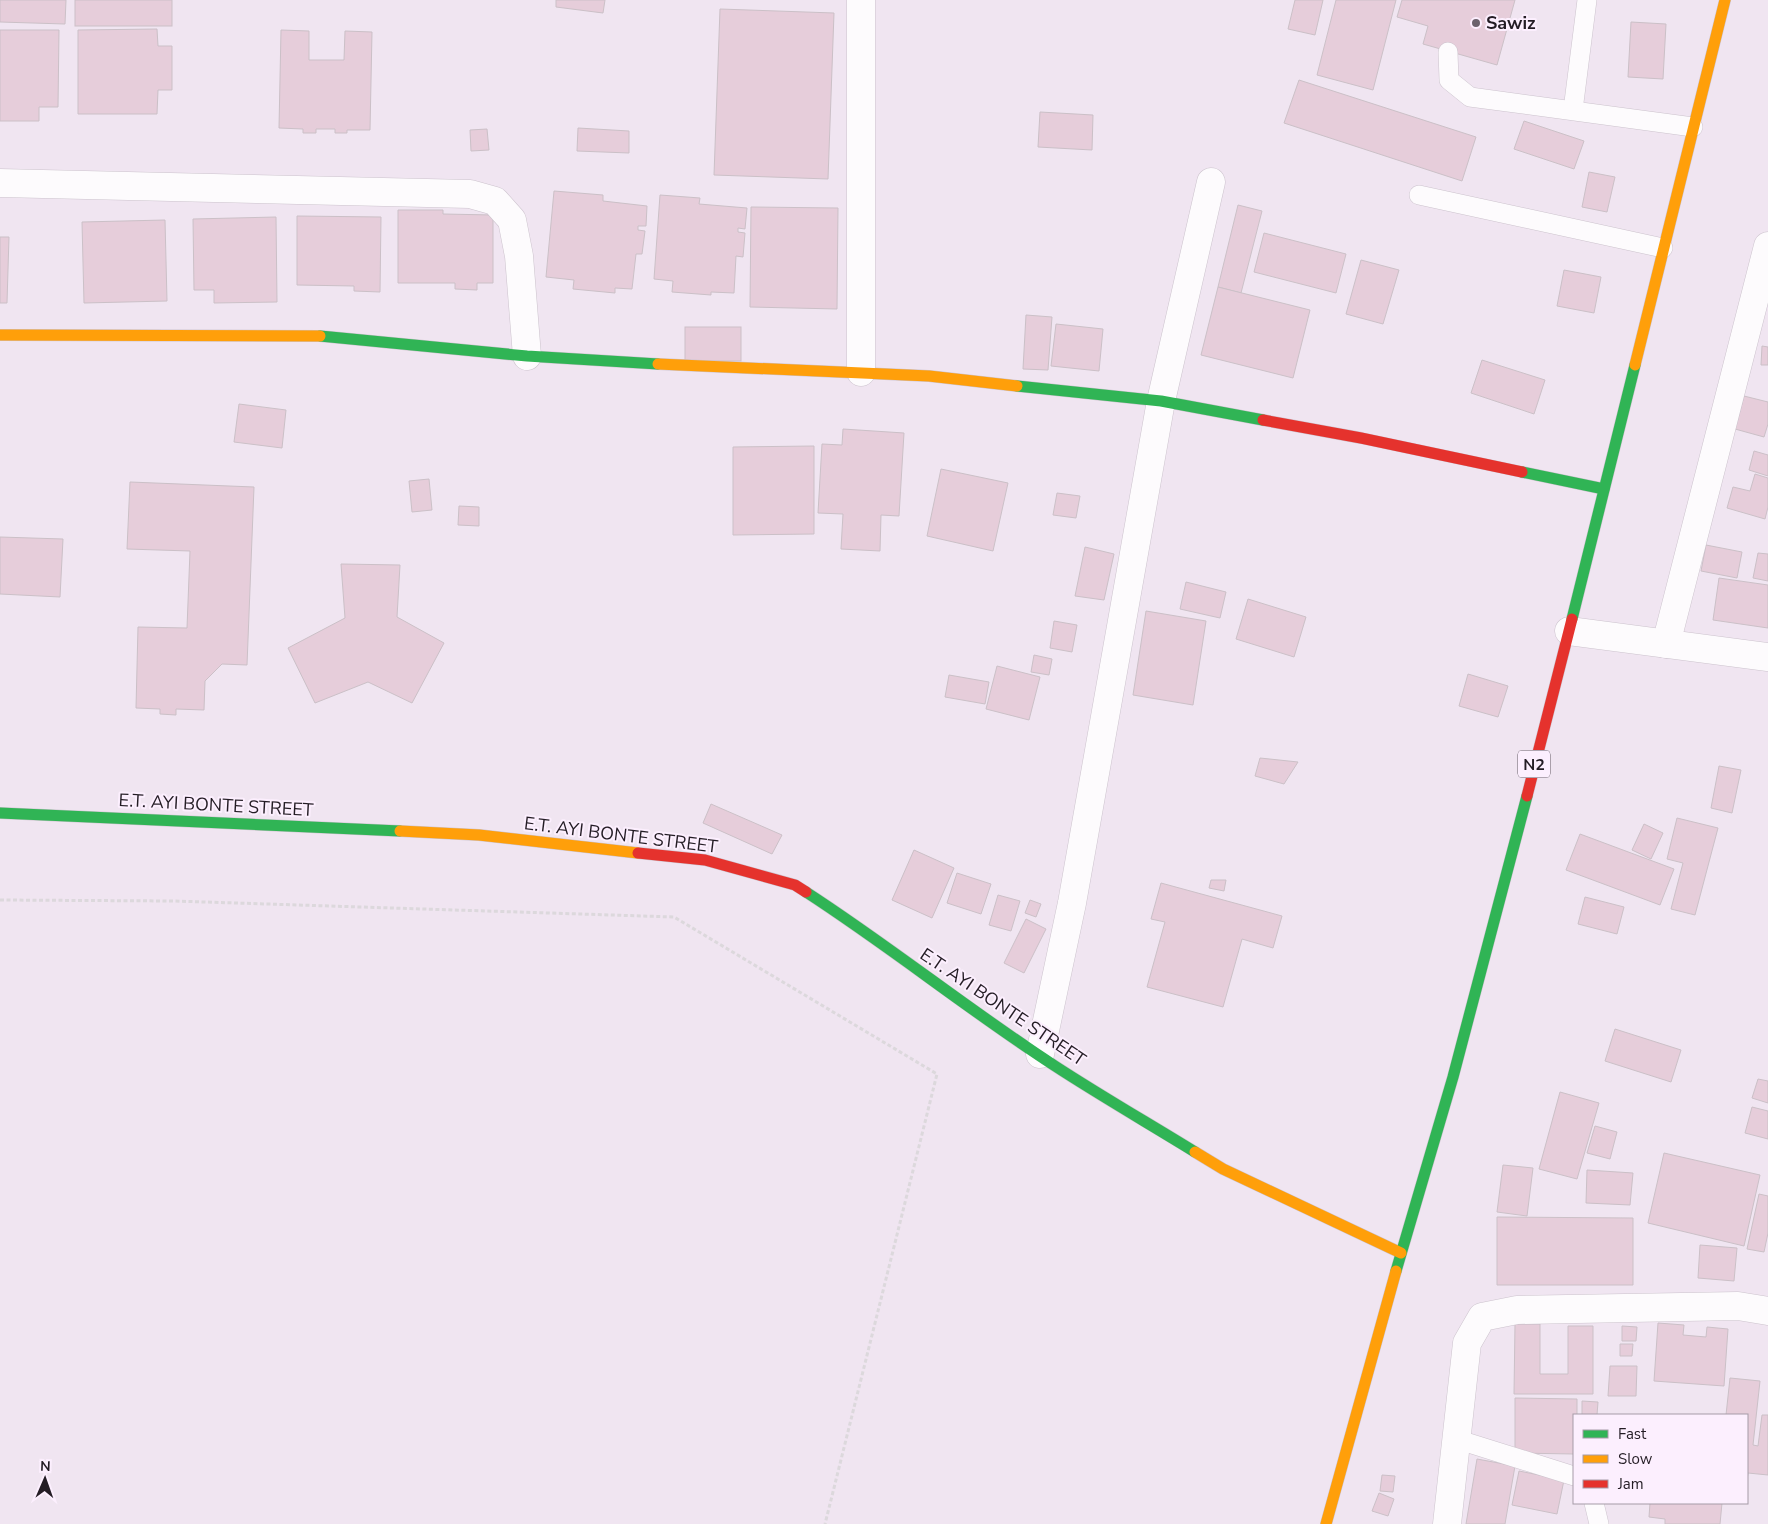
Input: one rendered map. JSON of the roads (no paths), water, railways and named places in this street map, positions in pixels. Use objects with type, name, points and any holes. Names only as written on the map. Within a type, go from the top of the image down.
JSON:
[{"type":"main road","name":"N2","points":[[1326,1524],[1401,1253],[1453,1078],[1569,631],[1725,0]]},
{"type":"main road","points":[[0,335],[311,335],[528,356],[657,364],[929,376],[1160,401],[1361,438],[1604,489]]},
{"type":"main road","name":"E.T. AYI BONTE STREET","points":[[0,813],[478,835],[705,860],[795,885],[848,919],[918,971],[1055,1066],[1224,1169],[1401,1253]]},
{"type":"street","points":[[861,0],[861,372]]},
{"type":"street","points":[[1040,1054],[1072,903],[1160,401],[1211,182]]},
{"type":"street","points":[[0,183],[470,194],[495,201],[512,220],[519,256],[528,356]]},
{"type":"street","points":[[1666,644],[1768,246]]},
{"type":"street","points":[[1569,631],[1768,657]]},
{"type":"street","points":[[1447,1524],[1467,1343],[1482,1317],[1517,1310],[1738,1306],[1768,1311]]},
{"type":"lane","points":[[1572,110],[1587,0]]},
{"type":"lane","points":[[1448,52],[1449,80],[1470,97],[1693,126]]},
{"type":"lane","points":[[1419,195],[1663,248]]},
{"type":"lane","points":[[1456,1439],[1573,1476]]},
{"type":"lane","points":[[1594,1504],[1599,1524]]},
{"type":"place","name":"Sawiz","points":[[1476,23]]}]
